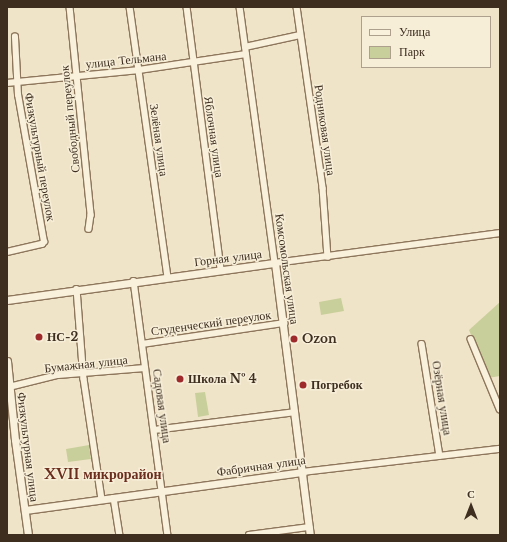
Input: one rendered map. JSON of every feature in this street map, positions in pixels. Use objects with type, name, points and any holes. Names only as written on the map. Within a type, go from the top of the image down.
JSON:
[{"type":"street","name":"Свободный переулок","points":[[70,7],[90,215],[89,229]]},
{"type":"street","name":"Зелёная улица","points":[[130,7],[168,277]]},
{"type":"street","name":"Яблочная улица","points":[[187,7],[192,63],[221,270]]},
{"type":"street","name":"Комсомольская улица","points":[[240,7],[284,323],[310,535]]},
{"type":"street","name":"Родниковая улица","points":[[297,7],[323,188],[328,257]]},
{"type":"street","points":[[245,47],[300,35]]},
{"type":"street","name":"Физкультурный переулок","points":[[7,252],[42,244],[44,242],[17,82],[15,37]]},
{"type":"street","name":"улица Тельмана","points":[[7,83],[139,70],[246,54]]},
{"type":"street","name":"Горная улица","points":[[7,300],[134,281],[328,257],[500,233]]},
{"type":"street","name":"Садовая улица","points":[[134,281],[168,535]]},
{"type":"street","points":[[77,289],[84,374],[102,499]]},
{"type":"street","name":"Студенческий переулок","points":[[142,344],[284,323]]},
{"type":"street","points":[[471,339],[500,409]]},
{"type":"street","name":"Озёрная улица","points":[[422,344],[440,456]]},
{"type":"street","name":"Физкультурная улица","points":[[7,361],[8,387],[28,535]]},
{"type":"street","name":"Бумажная улица","points":[[8,387],[58,375],[145,368]]},
{"type":"street","points":[[155,430],[295,412]]},
{"type":"street","name":"Фабричная улица","points":[[25,510],[303,472],[500,449]]},
{"type":"street","points":[[114,498],[120,535]]},
{"type":"street","points":[[249,535],[309,527]]},
{"type":"green space","points":[[341,298],[344,311],[321,315],[319,302]]},
{"type":"green space","points":[[500,302],[500,376],[488,378],[469,330]]},
{"type":"green space","points":[[205,392],[209,415],[198,417],[195,393]]},
{"type":"green space","points":[[89,445],[91,459],[68,462],[66,449]]},
{"type":"place","name":"НС-2","points":[[39,337]]},
{"type":"place","name":"Ozon","points":[[294,339]]},
{"type":"place","name":"Школа № 4","points":[[180,379]]},
{"type":"place","name":"Погребок","points":[[303,385]]},
{"type":"district","name":"XVII микрорайон","points":[[103,474]]}]
